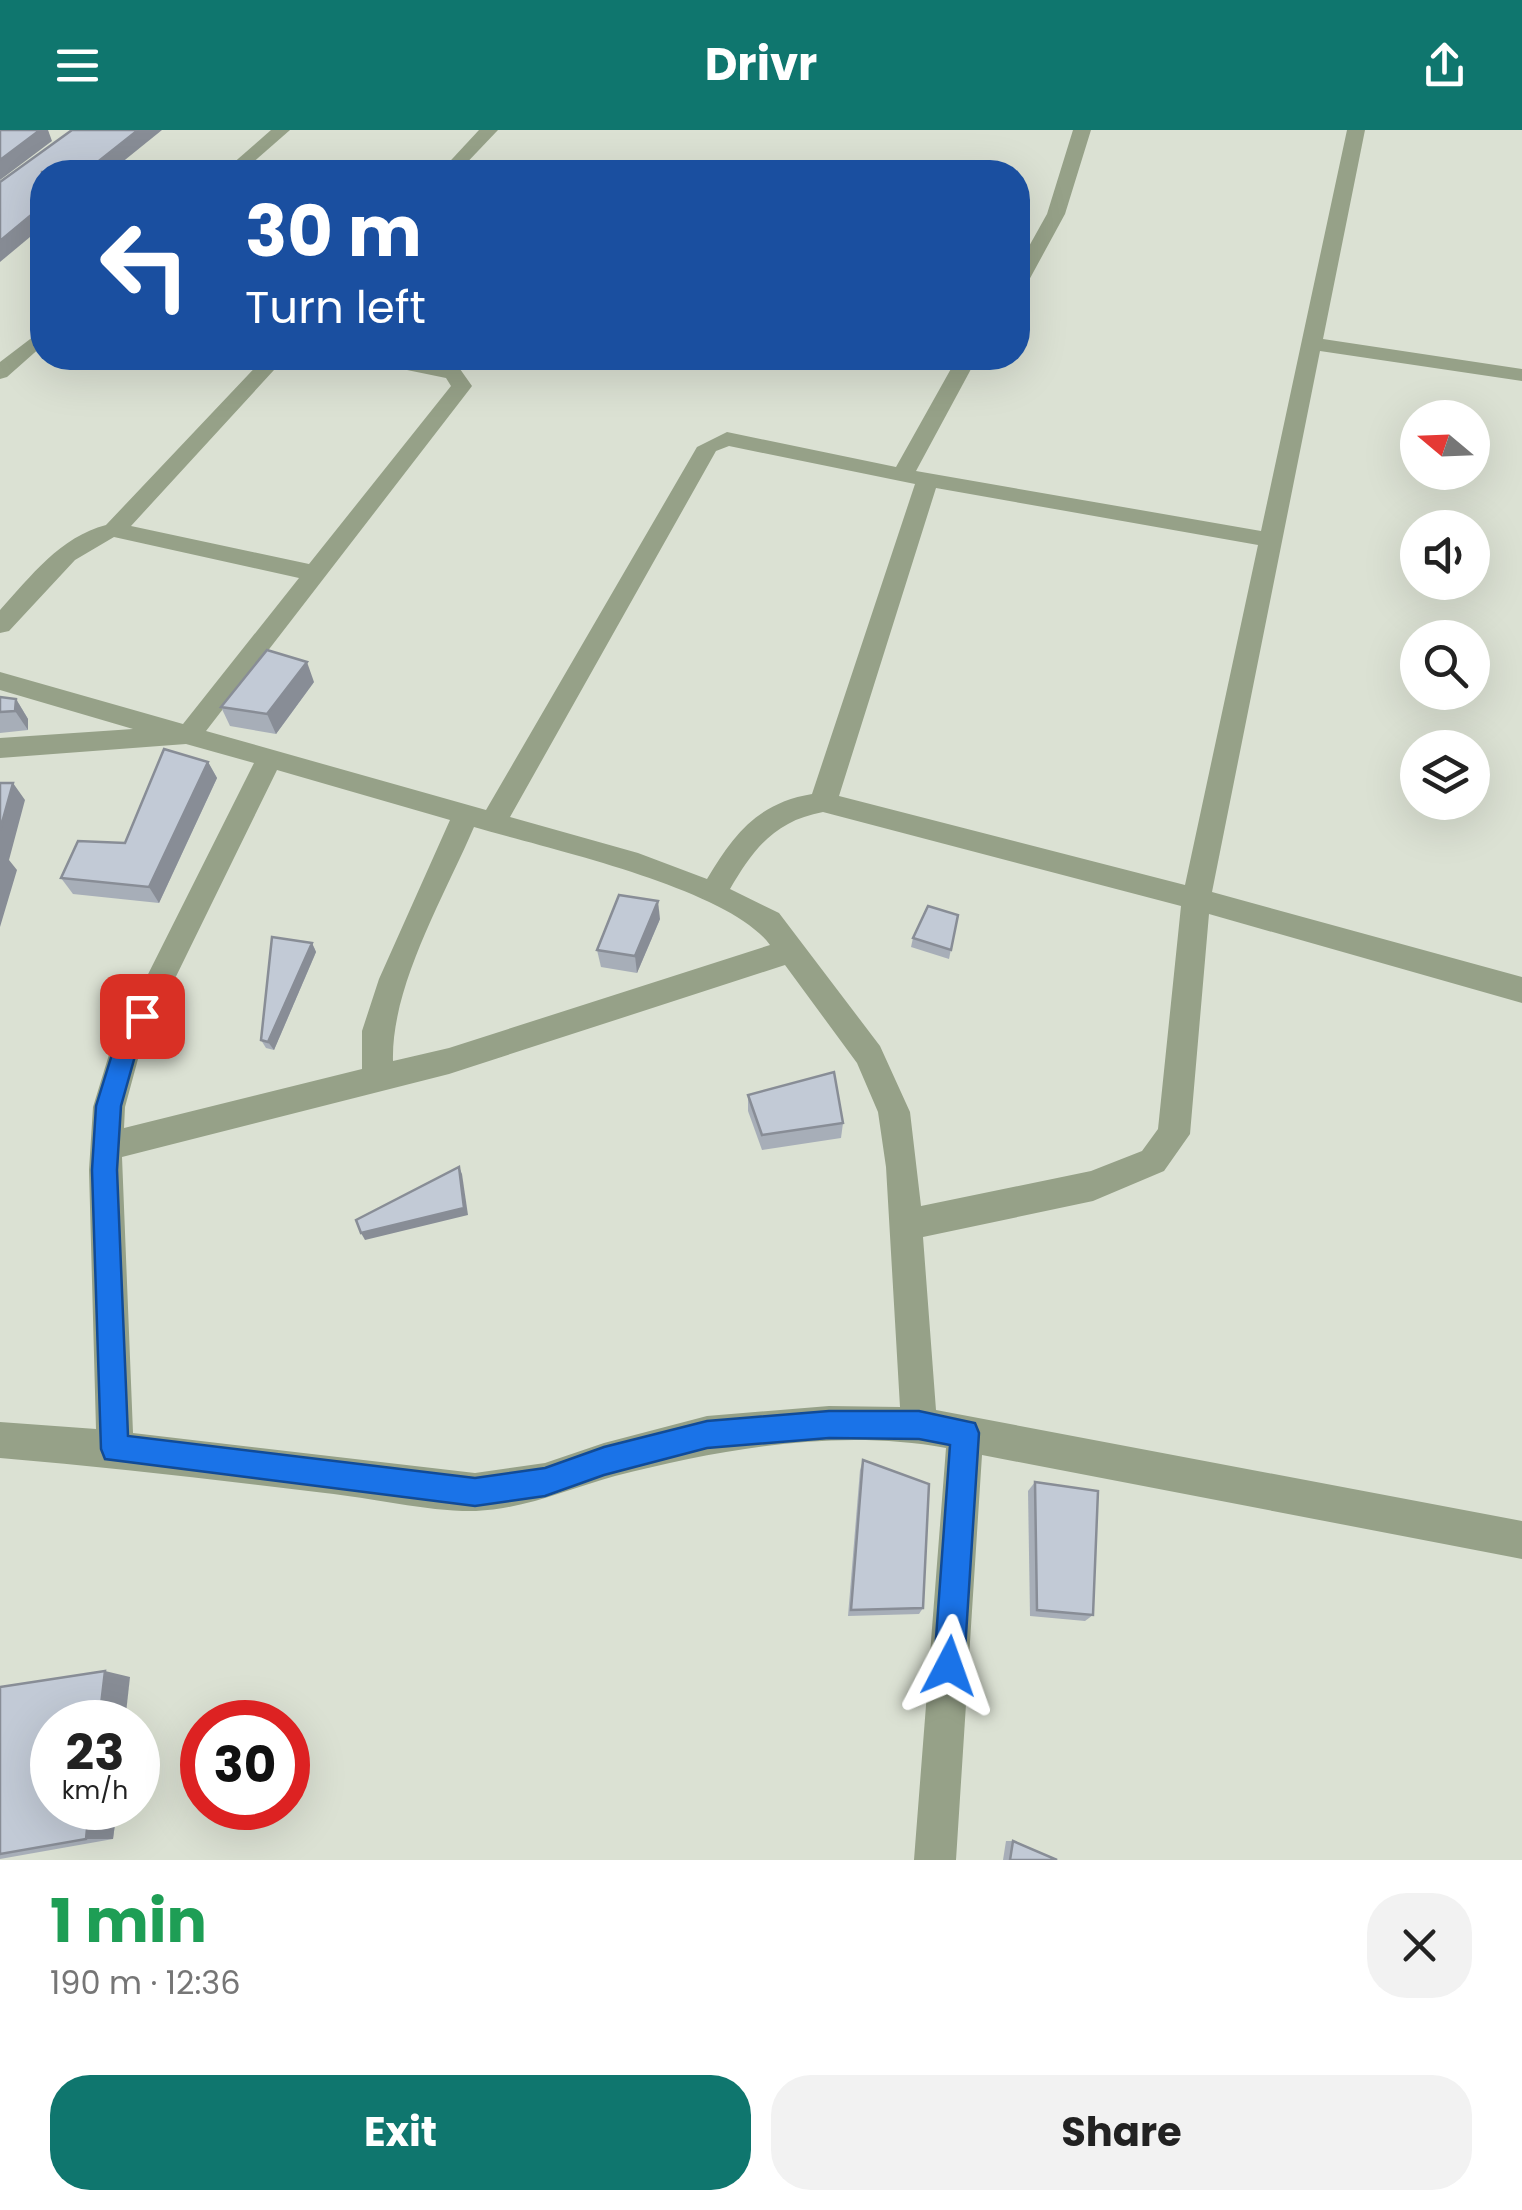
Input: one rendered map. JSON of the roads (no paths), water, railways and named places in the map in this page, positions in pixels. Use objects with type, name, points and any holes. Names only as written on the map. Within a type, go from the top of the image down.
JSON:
[{"type":"street","points":[[246,160],[281,130]]},
{"type":"street","points":[[461,160],[490,130]]},
{"type":"street","points":[[1030,261],[1056,214],[1082,130]]},
{"type":"street","points":[[906,1224],[1093,1186],[1154,1161],[1174,1134],[1196,898],[1356,130]]},
{"type":"street","points":[[1312,344],[1522,376]]},
{"type":"street","points":[[0,373],[30,347]]},
{"type":"street","points":[[114,530],[264,370]]},
{"type":"street","points":[[0,748],[190,734],[462,386],[452,374],[433,370]]},
{"type":"street","points":[[823,802],[916,477],[962,370]]},
{"type":"street","points":[[378,1078],[377,1031],[394,978],[479,818],[708,447],[727,439],[748,441],[916,477],[1270,540]]},
{"type":"street","points":[[0,625],[77,545],[96,532],[114,530],[313,573]]},
{"type":"street","points":[[0,681],[638,864],[769,920],[869,1055],[894,1112],[906,1224],[919,1425]]},
{"type":"street","points":[[115,1449],[108,1106],[126,1048],[270,756]]},
{"type":"street","points":[[713,893],[750,832],[777,812],[823,802],[1196,898],[1522,990]]},
{"type":"street","points":[[106,1148],[449,1060],[793,950]]},
{"type":"street","points":[[0,1440],[115,1449],[475,1492],[545,1482],[604,1461],[707,1434],[829,1424],[919,1425],[1522,1540]]},
{"type":"street","points":[[936,1860],[965,1433]]}]
